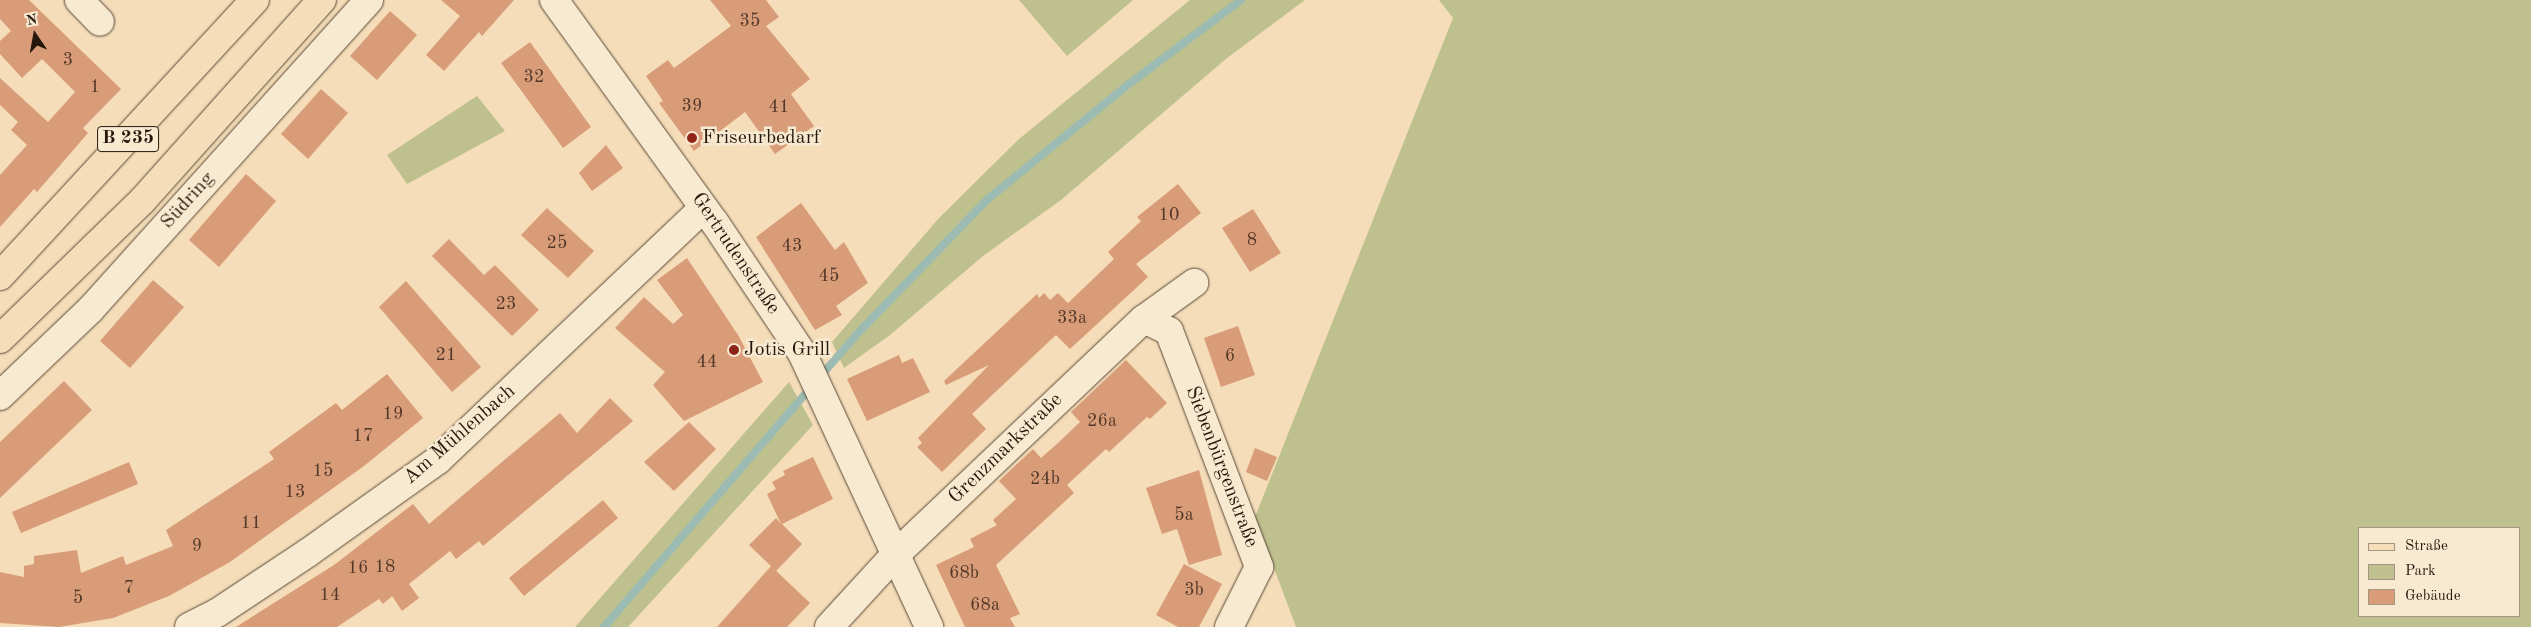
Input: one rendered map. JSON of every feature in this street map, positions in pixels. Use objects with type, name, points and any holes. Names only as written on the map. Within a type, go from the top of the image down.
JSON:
[{"type":"main road","name":"B 235","points":[[0,276],[255,0]]},
{"type":"main road","name":"Südring","points":[[0,339],[142,201],[322,0]]},
{"type":"street","points":[[79,0],[100,22]]},
{"type":"street","name":"Südring","points":[[0,396],[90,310],[369,0]]},
{"type":"street","name":"Gertrudenstraße","points":[[554,0],[704,208],[802,354],[838,429],[894,556],[929,627]]},
{"type":"street","name":"Am Mühlenbach","points":[[189,627],[222,620],[438,460],[704,208]]},
{"type":"street","name":"Grenzmarkstraße","points":[[829,627],[894,556],[1144,319],[1194,283]]},
{"type":"street","name":"Siebenbürgenstraße","points":[[1144,319],[1169,331],[1259,567],[1229,627]]},
{"type":"green space","points":[[1019,0],[1133,0],[1067,56]]},
{"type":"green space","points":[[1190,0],[1305,0],[1227,58],[1061,200],[983,256],[890,335],[844,368],[832,342],[939,218],[1019,139]]},
{"type":"green space","points":[[1439,0],[2531,0],[2531,627],[1296,627],[1255,517],[1453,18]]},
{"type":"green space","points":[[477,96],[505,131],[407,184],[387,155]]},
{"type":"green space","points":[[789,382],[813,425],[628,627],[575,627]]},
{"type":"building","points":[[0,0],[29,0],[121,89],[83,128],[88,133],[37,192],[34,189],[0,227],[0,175],[27,145],[11,130],[18,122],[0,105],[0,78],[48,122],[75,92],[42,59],[22,78],[0,54],[0,41],[11,31],[0,19]]},
{"type":"building","points":[[441,0],[514,0],[482,36],[479,32],[444,71],[426,55],[460,16]]},
{"type":"building","points":[[710,0],[766,0],[779,17],[766,26],[810,79],[791,94],[814,126],[775,154],[745,112],[694,151],[659,103],[663,101],[646,76],[668,60],[674,68],[731,26]]},
{"type":"building","points":[[390,11],[417,35],[377,80],[350,56]]},
{"type":"building","points":[[530,42],[591,127],[563,148],[501,63]]},
{"type":"building","points":[[321,89],[348,113],[308,159],[281,134]]},
{"type":"building","points":[[606,145],[623,168],[592,191],[579,173]]},
{"type":"building","points":[[246,174],[276,201],[219,267],[189,240]]},
{"type":"building","points":[[1178,184],[1201,213],[1136,264],[1148,277],[1070,349],[1056,335],[972,414],[986,429],[942,472],[917,447],[922,443],[918,438],[989,365],[946,385],[944,381],[1037,294],[1039,298],[1044,293],[1050,300],[1058,293],[1068,303],[1114,259],[1108,252],[1141,221],[1137,217]]},
{"type":"building","points":[[801,203],[835,250],[844,242],[868,283],[836,306],[842,315],[815,330],[756,237]]},
{"type":"building","points":[[547,208],[594,251],[568,278],[521,235]]},
{"type":"building","points":[[1253,209],[1281,253],[1250,272],[1222,228]]},
{"type":"building","points":[[449,239],[484,275],[495,265],[539,310],[512,336],[432,256]]},
{"type":"building","points":[[687,258],[738,335],[763,382],[684,421],[653,385],[665,372],[615,328],[644,297],[673,324],[683,315],[657,280]]},
{"type":"building","points":[[153,280],[184,307],[130,368],[100,341]]},
{"type":"building","points":[[406,281],[481,367],[452,392],[379,307]]},
{"type":"building","points":[[1238,326],[1255,375],[1221,387],[1204,338]]},
{"type":"building","points":[[899,355],[902,363],[913,358],[930,392],[867,421],[847,379]]},
{"type":"building","points":[[1126,360],[1167,403],[1150,419],[1147,417],[1109,452],[1106,449],[1067,485],[1074,493],[996,565],[1020,614],[1010,618],[1015,627],[965,627],[936,565],[974,547],[970,539],[997,525],[993,520],[1016,499],[999,481],[1033,449],[1041,458],[1080,422],[1071,412]]},
{"type":"building","points":[[387,374],[423,418],[364,466],[230,562],[169,596],[113,618],[59,627],[0,623],[0,572],[24,577],[24,566],[34,564],[34,556],[77,550],[81,573],[123,556],[126,565],[173,546],[166,530],[274,459],[269,452],[336,403],[342,410]]},
{"type":"building","points":[[64,381],[92,410],[0,498],[0,442]]},
{"type":"building","points":[[610,398],[633,421],[483,546],[479,541],[456,559],[450,551],[409,584],[419,598],[402,611],[392,596],[383,604],[379,599],[337,627],[236,627],[334,565],[413,504],[429,524],[560,413],[577,433]]},
{"type":"building","points":[[689,422],[716,449],[674,491],[644,462]]},
{"type":"building","points":[[1255,448],[1277,457],[1267,481],[1246,472]]},
{"type":"building","points":[[813,457],[833,499],[782,524],[802,544],[776,571],[749,545],[776,518],[781,524],[767,494],[776,489],[772,482],[785,475],[783,471]]},
{"type":"building","points":[[129,462],[138,484],[21,533],[12,512]]},
{"type":"building","points":[[1199,470],[1222,555],[1189,565],[1177,529],[1162,534],[1146,488]]},
{"type":"building","points":[[603,500],[618,518],[524,596],[509,578]]},
{"type":"building","points":[[1184,564],[1222,584],[1199,627],[1178,627],[1156,615]]},
{"type":"building","points":[[771,566],[810,603],[787,627],[717,627]]},
{"type":"waterway","points":[[819,378],[859,332],[988,199],[1129,84],[1241,0]]},
{"type":"waterway","points":[[604,627],[812,386]]},
{"type":"place","name":"Friseurbedarf","points":[[692,138]]},
{"type":"place","name":"Jotis Grill","points":[[734,350]]}]
